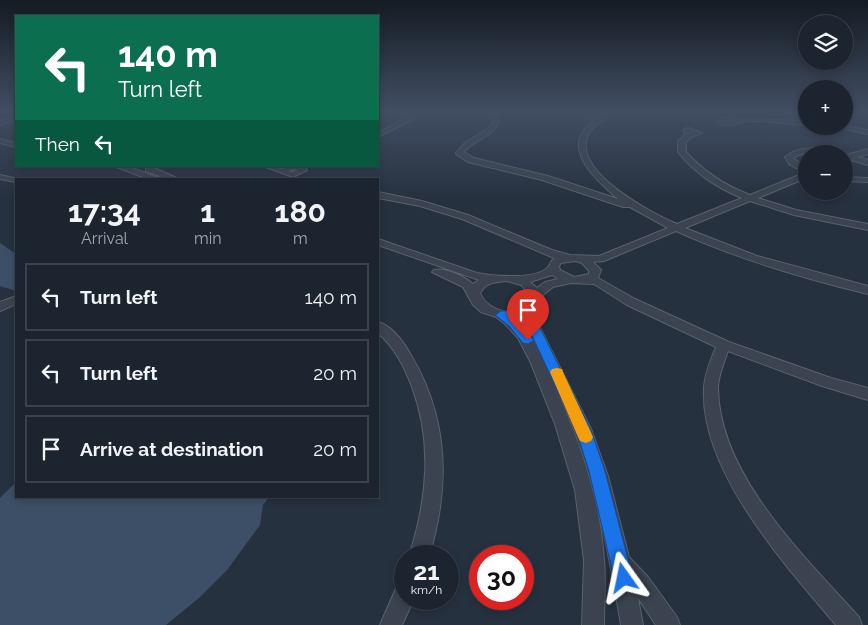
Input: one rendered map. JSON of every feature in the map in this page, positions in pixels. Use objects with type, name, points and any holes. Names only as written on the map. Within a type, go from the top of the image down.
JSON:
[{"type":"street","points":[[0,141],[15,147]]},
{"type":"street","points":[[474,141],[460,153],[471,160],[506,167],[570,185],[639,209],[675,228],[744,256],[802,274],[868,290]]},
{"type":"street","points":[[583,141],[584,156],[599,178],[639,209]]},
{"type":"street","points":[[682,141],[681,147],[688,162],[704,175],[748,198],[810,216],[868,227]]},
{"type":"street","points":[[0,146],[15,147]]},
{"type":"street","points":[[853,155],[868,150]]},
{"type":"street","points":[[798,153],[791,154],[789,157],[792,162],[798,165]]},
{"type":"street","points":[[853,160],[868,163]]},
{"type":"street","points":[[121,167],[154,178]]},
{"type":"street","points":[[142,167],[172,178]]},
{"type":"street","points":[[273,167],[296,171]]},
{"type":"street","points":[[0,177],[15,180]]},
{"type":"street","points":[[570,185],[590,185],[599,182],[599,178]]},
{"type":"street","points":[[501,315],[518,314],[534,302],[550,284],[594,273],[675,228],[798,178]]},
{"type":"street","points":[[853,179],[868,180]]},
{"type":"street","points":[[379,195],[416,202],[470,219],[512,236],[553,262],[559,275],[570,280]]},
{"type":"street","points":[[379,242],[475,276],[491,279],[516,280],[535,278],[549,272],[553,262]]},
{"type":"street","points":[[379,249],[465,283],[471,287],[474,299],[484,309],[501,315],[514,323],[528,340],[571,441],[586,502],[594,559],[593,625]]},
{"type":"street","points":[[553,262],[568,258],[581,259],[594,273],[631,302],[724,345],[828,382],[868,394]]},
{"type":"street","points":[[474,293],[479,284],[491,279]]},
{"type":"street","points":[[516,280],[526,283],[534,302],[532,322],[534,329],[583,430],[597,471],[621,563],[632,625]]},
{"type":"street","points":[[0,308],[15,300]]},
{"type":"street","points":[[379,327],[397,344],[412,370],[425,399],[433,427],[436,456],[434,497],[422,545]]},
{"type":"street","points":[[724,345],[713,374],[711,388],[712,407],[722,446],[748,495],[772,531],[851,625]]},
{"type":"street","points":[[621,563],[641,584],[669,625]]},
{"type":"street","points":[[390,625],[397,610]]},
{"type":"water","points":[[0,243],[15,253],[15,291],[0,286]]},
{"type":"water","points":[[15,483],[15,498],[268,498],[263,505],[260,525],[227,570],[199,598],[166,625],[0,625],[0,498]]},
{"type":"slow traffic","points":[[557,372],[586,437]]},
{"type":"route","points":[[528,340],[514,323],[501,315],[523,313],[531,309],[534,329],[557,372],[583,430],[597,471],[624,578]]}]
